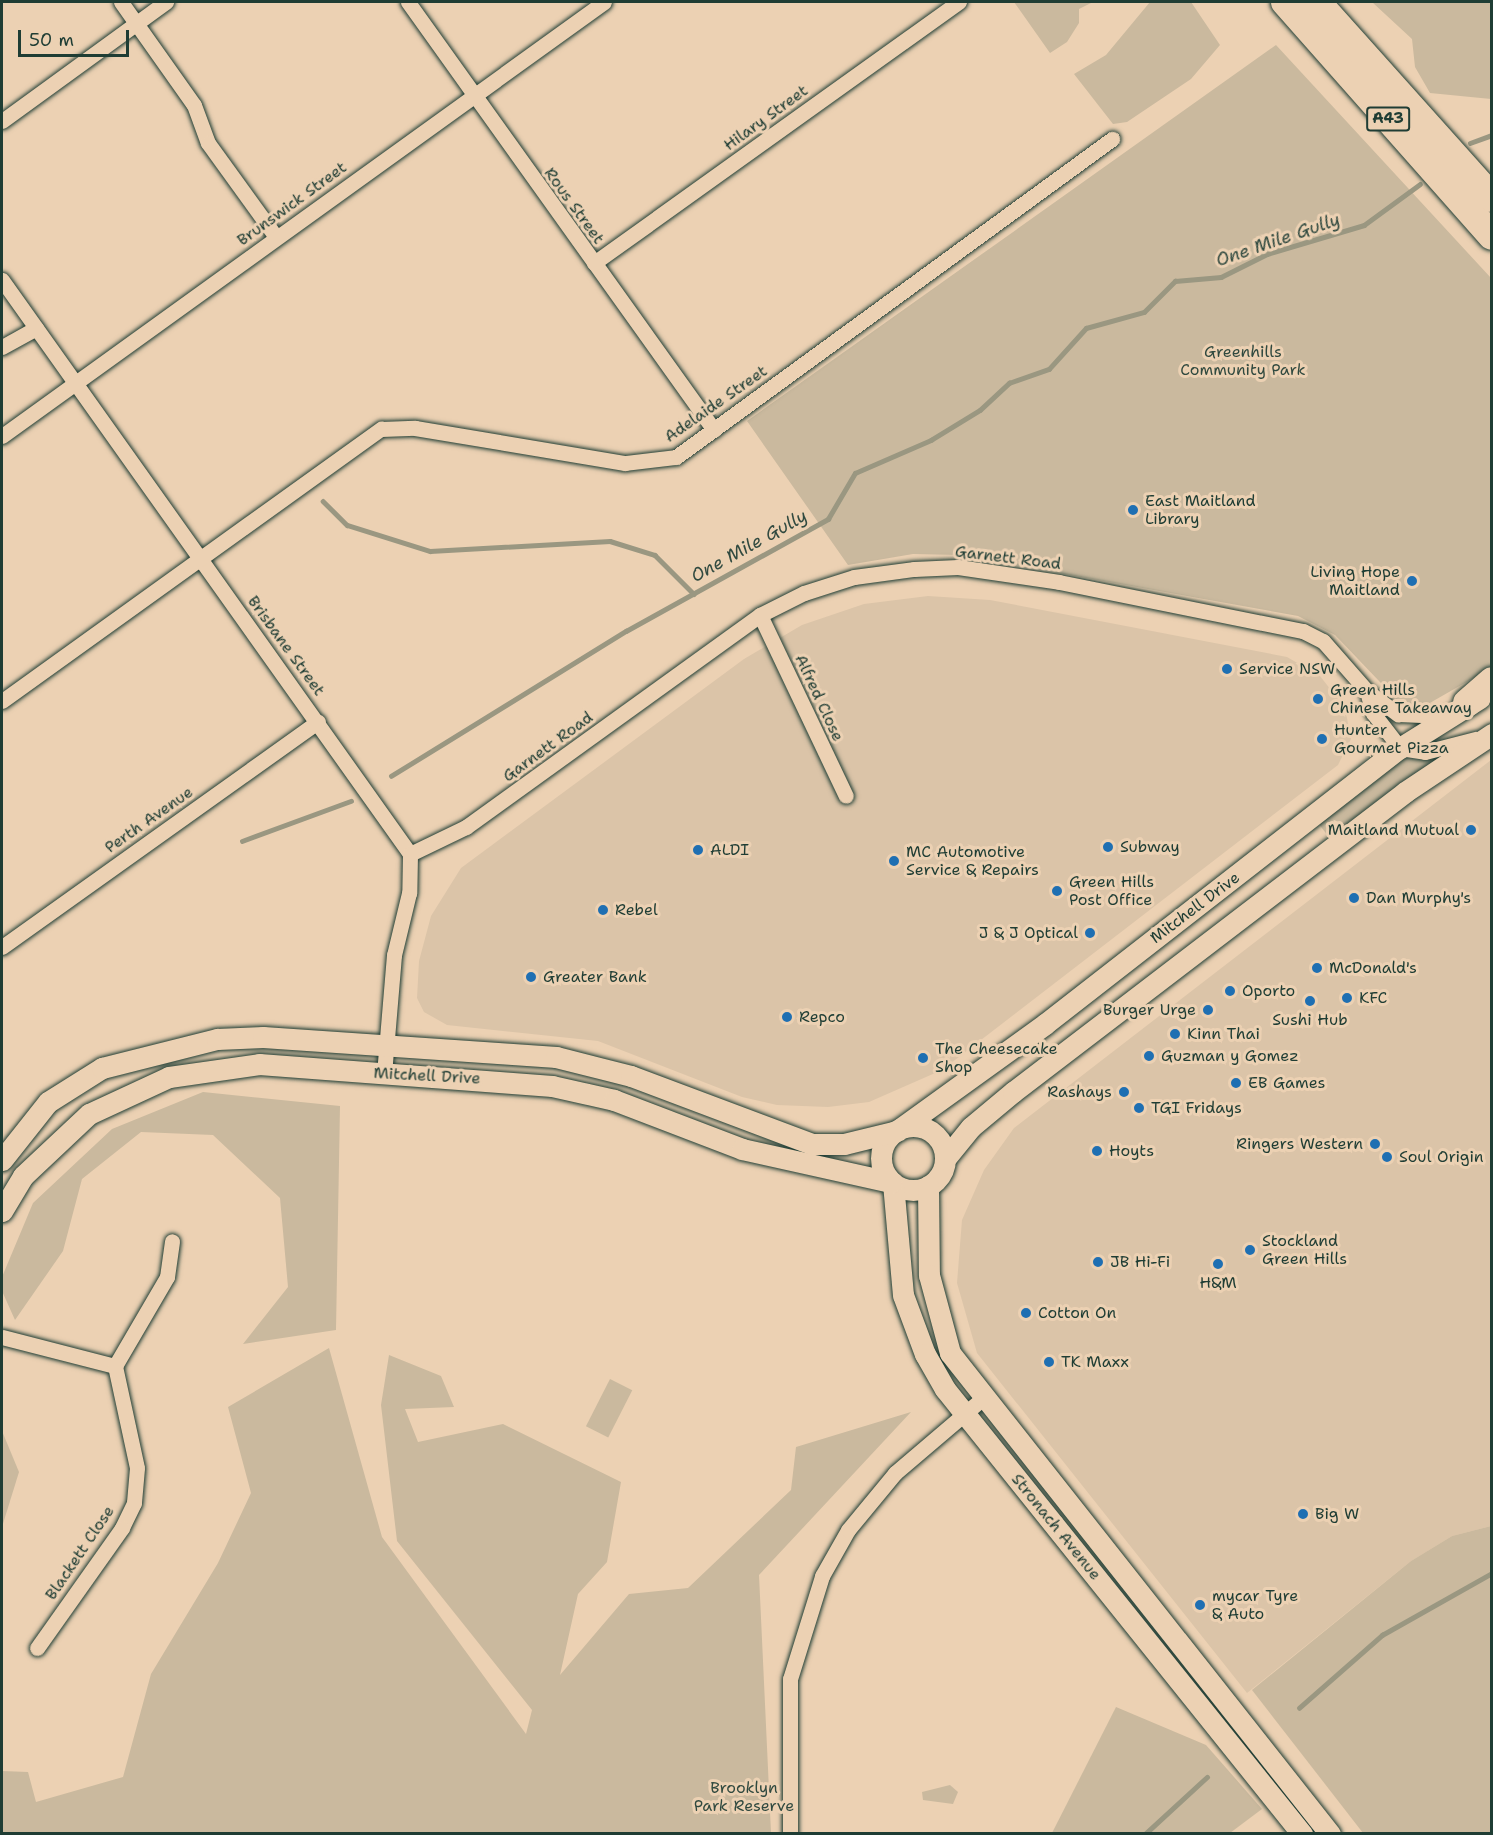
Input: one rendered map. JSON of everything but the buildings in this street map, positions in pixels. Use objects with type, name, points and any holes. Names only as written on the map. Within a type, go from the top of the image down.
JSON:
[{"type":"highway","name":"A43","points":[[1285,2],[1491,236]]},
{"type":"highway","name":"A43","points":[[1317,2],[1491,198]]},
{"type":"highway","points":[[1468,704],[1491,681]]},
{"type":"main road","name":"Mitchell Drive","points":[[2,1160],[48,1102],[102,1068],[217,1039],[386,1045],[510,1053],[601,1066],[812,1144],[844,1144],[899,1129],[1045,1024],[1400,748],[1468,704]]},
{"type":"main road","points":[[945,1159],[931,1132],[899,1129],[881,1155],[892,1183],[911,1190],[928,1186],[942,1172],[945,1159],[989,1111],[1488,735]]},
{"type":"main road","name":"Mitchell Drive","points":[[2,1211],[23,1176],[89,1114],[169,1077],[259,1064],[513,1081],[588,1093],[742,1149],[892,1183]]},
{"type":"main road","name":"Stronach Avenue","points":[[892,1183],[901,1278],[912,1323],[964,1415],[1302,1833]]},
{"type":"main road","name":"Stronach Avenue","points":[[928,1186],[928,1257],[939,1325],[950,1353],[983,1398],[1330,1833]]},
{"type":"street","points":[[121,2],[194,105],[208,143],[276,237]]},
{"type":"street","points":[[2,121],[166,2]]},
{"type":"street","name":"Rous Street","points":[[408,2],[714,430]]},
{"type":"street","name":"Brunswick Street","points":[[2,435],[604,2]]},
{"type":"street","name":"Hilary Street","points":[[594,263],[959,2]]},
{"type":"street","name":"Adelaide Street","points":[[200,558],[381,429],[415,428],[655,463],[676,457],[1112,139]]},
{"type":"street","name":"Brisbane Street","points":[[2,280],[410,854]]},
{"type":"street","points":[[2,347],[36,328]]},
{"type":"street","points":[[2,701],[200,558]]},
{"type":"street","name":"Garnett Road","points":[[410,854],[466,827],[760,615],[804,593],[854,578],[958,567],[1303,631],[1323,641],[1367,691],[1410,718],[1468,704]]},
{"type":"street","name":"Alfred Close","points":[[760,615],[846,796]]},
{"type":"street","name":"Garnett Road","points":[[1367,691],[1373,713],[1400,748]]},
{"type":"street","name":"Perth Avenue","points":[[2,947],[318,722]]},
{"type":"street","points":[[1400,748],[1425,752],[1488,735]]},
{"type":"street","points":[[384,1073],[410,854]]},
{"type":"street","points":[[2,1337],[115,1366],[167,1277],[172,1240]]},
{"type":"street","name":"Blackett Close","points":[[37,1648],[134,1503],[137,1468],[115,1366]]},
{"type":"street","points":[[790,1833],[790,1679],[822,1576],[848,1530],[895,1473],[983,1398]]},
{"type":"shaded area","points":[[928,596],[990,600],[1287,657],[1320,676],[1345,708],[1351,739],[1338,765],[942,1070],[869,1102],[828,1107],[777,1105],[742,1097],[598,1041],[447,1025],[424,1012],[417,998],[419,961],[431,916],[461,868],[744,659],[802,625],[864,604]]},
{"type":"shaded area","name":"Stockland Green Hills","points":[[1491,760],[1491,1526],[1452,1536],[1411,1561],[1247,1693],[977,1353],[957,1283],[962,1220],[984,1170],[1014,1128]]},
{"type":"green space","points":[[1014,2],[1093,2],[1079,9],[1079,23],[1067,42],[1050,53]]},
{"type":"green space","points":[[1150,2],[1191,2],[1220,45],[1191,79],[1127,122],[1113,124],[1074,74],[1106,55]]},
{"type":"green space","points":[[1372,2],[1491,2],[1491,99],[1430,93],[1415,67],[1412,39]]},
{"type":"green space","name":"Greenhills Community Park","points":[[1276,45],[1491,278],[1491,668],[1428,704],[1401,704],[1335,635],[1298,616],[959,555],[913,554],[848,565],[747,421]]},
{"type":"green space","points":[[1405,757],[1434,758],[1434,763],[1332,841],[1318,823]]},
{"type":"green space","points":[[203,1092],[340,1106],[336,1330],[243,1344],[288,1287],[280,1198],[213,1135],[141,1132],[82,1179],[63,1251],[15,1320],[2,1291],[2,1277],[33,1203],[112,1129]]},
{"type":"green space","name":"Brooklyn Park Reserve","points":[[329,1348],[382,1537],[526,1734],[532,1710],[397,1541],[381,1405],[389,1355],[441,1376],[454,1407],[405,1409],[418,1442],[503,1424],[621,1482],[607,1562],[578,1594],[560,1675],[629,1594],[688,1588],[791,1490],[796,1447],[911,1412],[759,1575],[771,1833],[2,1833],[2,1771],[28,1772],[36,1802],[123,1777],[151,1674],[218,1563],[251,1493],[228,1407]]},
{"type":"green space","points":[[610,1379],[632,1390],[608,1438],[586,1426]]},
{"type":"green space","points":[[2,1431],[19,1472],[2,1527]]},
{"type":"green space","points":[[1491,1526],[1491,1833],[1363,1833],[1252,1690],[1411,1561],[1452,1536]]},
{"type":"green space","points":[[1116,1707],[1206,1745],[1262,1809],[1230,1833],[1052,1833]]},
{"type":"green space","points":[[950,1785],[958,1792],[953,1804],[923,1800],[922,1792]]},
{"type":"waterway","name":"One Mile Gully","points":[[1470,143],[1492,135]]},
{"type":"waterway","name":"One Mile Gully","points":[[391,776],[626,631],[828,519],[855,473],[931,440],[980,410],[1009,383],[1049,369],[1086,328],[1144,312],[1175,281],[1221,277],[1267,254],[1364,225],[1420,184]]},
{"type":"waterway","points":[[323,501],[347,525],[430,551],[610,541],[655,555],[694,594]]},
{"type":"waterway","name":"One Mile Gully","points":[[242,841],[351,801]]},
{"type":"waterway","points":[[1299,1708],[1382,1635],[1492,1573]]},
{"type":"waterway","points":[[1145,1834],[1207,1777]]},
{"type":"place","name":"East Maitland Library","points":[[1133,510]]},
{"type":"place","name":"Living Hope Maitland","points":[[1412,581]]},
{"type":"place","name":"Service NSW","points":[[1227,669]]},
{"type":"place","name":"Green Hills Chinese Takeaway","points":[[1318,699]]},
{"type":"place","name":"Hunter Gourmet Pizza","points":[[1322,739]]},
{"type":"place","name":"Maitland Mutual","points":[[1471,830]]},
{"type":"place","name":"Subway","points":[[1108,847]]},
{"type":"place","name":"ALDI","points":[[698,850]]},
{"type":"place","name":"MC Automotive Service & Repairs","points":[[894,861]]},
{"type":"place","name":"Green Hills Post Office","points":[[1057,891]]},
{"type":"place","name":"Dan Murphy's","points":[[1354,898]]},
{"type":"place","name":"Rebel","points":[[603,910]]},
{"type":"place","name":"J & J Optical","points":[[1090,933]]},
{"type":"place","name":"McDonald's","points":[[1317,968]]},
{"type":"place","name":"Greater Bank","points":[[531,977]]},
{"type":"place","name":"Oporto","points":[[1230,991]]},
{"type":"place","name":"KFC","points":[[1347,998]]},
{"type":"place","name":"Sushi Hub","points":[[1310,1001]]},
{"type":"place","name":"Burger Urge","points":[[1208,1010]]},
{"type":"place","name":"Repco","points":[[787,1017]]},
{"type":"place","name":"Kinn Thai","points":[[1175,1034]]},
{"type":"place","name":"Guzman y Gomez","points":[[1149,1056]]},
{"type":"place","name":"The Cheesecake Shop","points":[[923,1058]]},
{"type":"place","name":"EB Games","points":[[1236,1083]]},
{"type":"place","name":"Rashays","points":[[1124,1092]]},
{"type":"place","name":"TGI Fridays","points":[[1139,1108]]},
{"type":"place","name":"Ringers Western","points":[[1375,1144]]},
{"type":"place","name":"Hoyts","points":[[1097,1151]]},
{"type":"place","name":"Soul Origin","points":[[1387,1157]]},
{"type":"place","name":"Stockland Green Hills","points":[[1250,1250]]},
{"type":"place","name":"JB Hi-Fi","points":[[1098,1262]]},
{"type":"place","name":"H&M","points":[[1218,1264]]},
{"type":"place","name":"Cotton On","points":[[1026,1313]]},
{"type":"place","name":"TK Maxx","points":[[1049,1362]]},
{"type":"place","name":"Big W","points":[[1303,1514]]},
{"type":"place","name":"mycar Tyre & Auto","points":[[1200,1605]]}]
